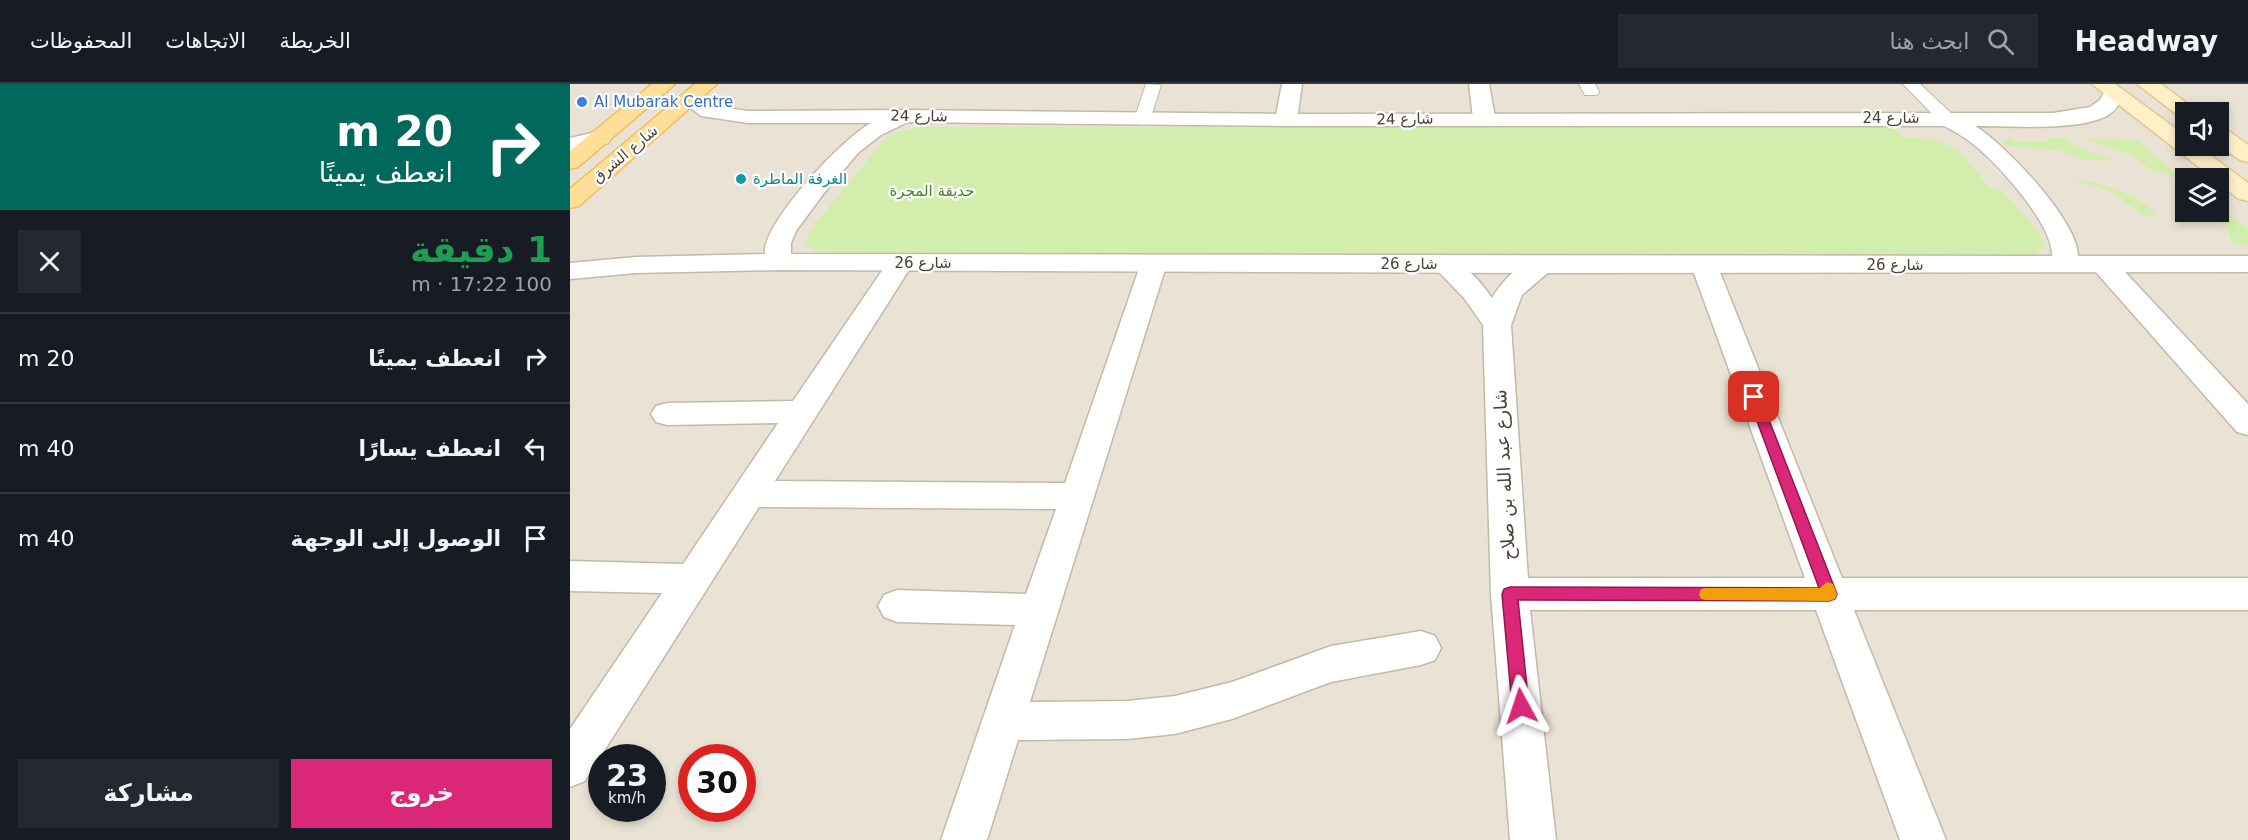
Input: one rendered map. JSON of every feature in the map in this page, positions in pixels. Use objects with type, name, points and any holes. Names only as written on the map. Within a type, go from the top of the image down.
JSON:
[{"type":"main road","name":"شارع الشرق","points":[[570,162],[665,84]]},
{"type":"main road","points":[[2147,84],[2175,103]]},
{"type":"main road","points":[[2108,88],[2248,195]]},
{"type":"main road","name":"شارع الشرق","points":[[570,201],[701,90]]},
{"type":"main road","points":[[2229,142],[2248,155]]},
{"type":"street","points":[[1286,120],[1292,84]]},
{"type":"street","points":[[1479,84],[1484,118]]},
{"type":"street","name":"شارع 24","points":[[701,90],[698,104],[709,111],[732,115],[1286,120],[2075,118],[2104,108],[2111,101],[2108,88]]},
{"type":"street","points":[[781,262],[777,249],[781,234],[841,158],[871,131],[904,116]]},
{"type":"street","points":[[1946,118],[1987,144],[2030,194],[2059,233],[2066,255],[2063,266]]},
{"type":"street","points":[[570,145],[600,138]]},
{"type":"street","name":"شارع 26","points":[[570,271],[636,265],[781,262],[2063,266],[2248,264]]},
{"type":"street","points":[[574,754],[749,494],[901,262]]},
{"type":"street","points":[[964,840],[1154,263]]},
{"type":"street","points":[[1444,264],[1474,292],[1497,324]]},
{"type":"street","name":"شارع عبد الله بن صلاح","points":[[1533,840],[1510,594],[1497,324],[1500,306],[1510,291],[1524,276],[1544,265]]},
{"type":"street","points":[[1704,265],[1923,840]]},
{"type":"street","points":[[2104,265],[2248,424]]},
{"type":"street","points":[[667,414],[803,412]]},
{"type":"street","points":[[749,494],[1078,496]]},
{"type":"street","points":[[570,576],[692,579]]},
{"type":"street","points":[[1510,594],[2248,594]]},
{"type":"street","points":[[897,606],[1040,610]]},
{"type":"street","points":[[1003,721],[1151,718],[1197,711],[1243,698],[1330,664],[1375,654],[1420,648]]},
{"type":"lane","points":[[1911,84],[1946,118]]},
{"type":"lane","points":[[1142,120],[1153,85]]},
{"type":"shaded area","points":[[570,84],[2248,84],[2248,840],[570,840]]},
{"type":"green space","name":"حديقة المجرة","points":[[918,127],[1897,128],[1899,137],[1933,139],[1959,150],[1989,187],[2002,190],[2040,233],[2045,246],[2035,255],[2026,257],[824,255],[815,252],[805,243],[810,230],[884,140],[895,133]]},
{"type":"green space","points":[[2011,137],[2015,142],[2050,142],[2047,138],[2063,138],[2074,145],[2116,161],[2083,159],[2061,151],[2005,146],[2003,141]]},
{"type":"green space","points":[[2082,139],[2137,140],[2175,173],[2175,176],[2153,171],[2129,154]]},
{"type":"green space","points":[[2070,177],[2133,196],[2152,210],[2155,218],[2141,214],[2112,193]]},
{"type":"green space","points":[[2229,214],[2248,230],[2248,246],[2232,242],[2225,222],[2229,222]]},
{"type":"slow traffic","points":[[1706,594],[1829,594],[1827,589]]},
{"type":"place","name":"Al Mubarak Centre","points":[[582,102]]},
{"type":"place","name":"الغرفة الماطرة","points":[[741,179]]},
{"type":"route","points":[[1521,706],[1510,594],[1829,594],[1754,397]]}]
